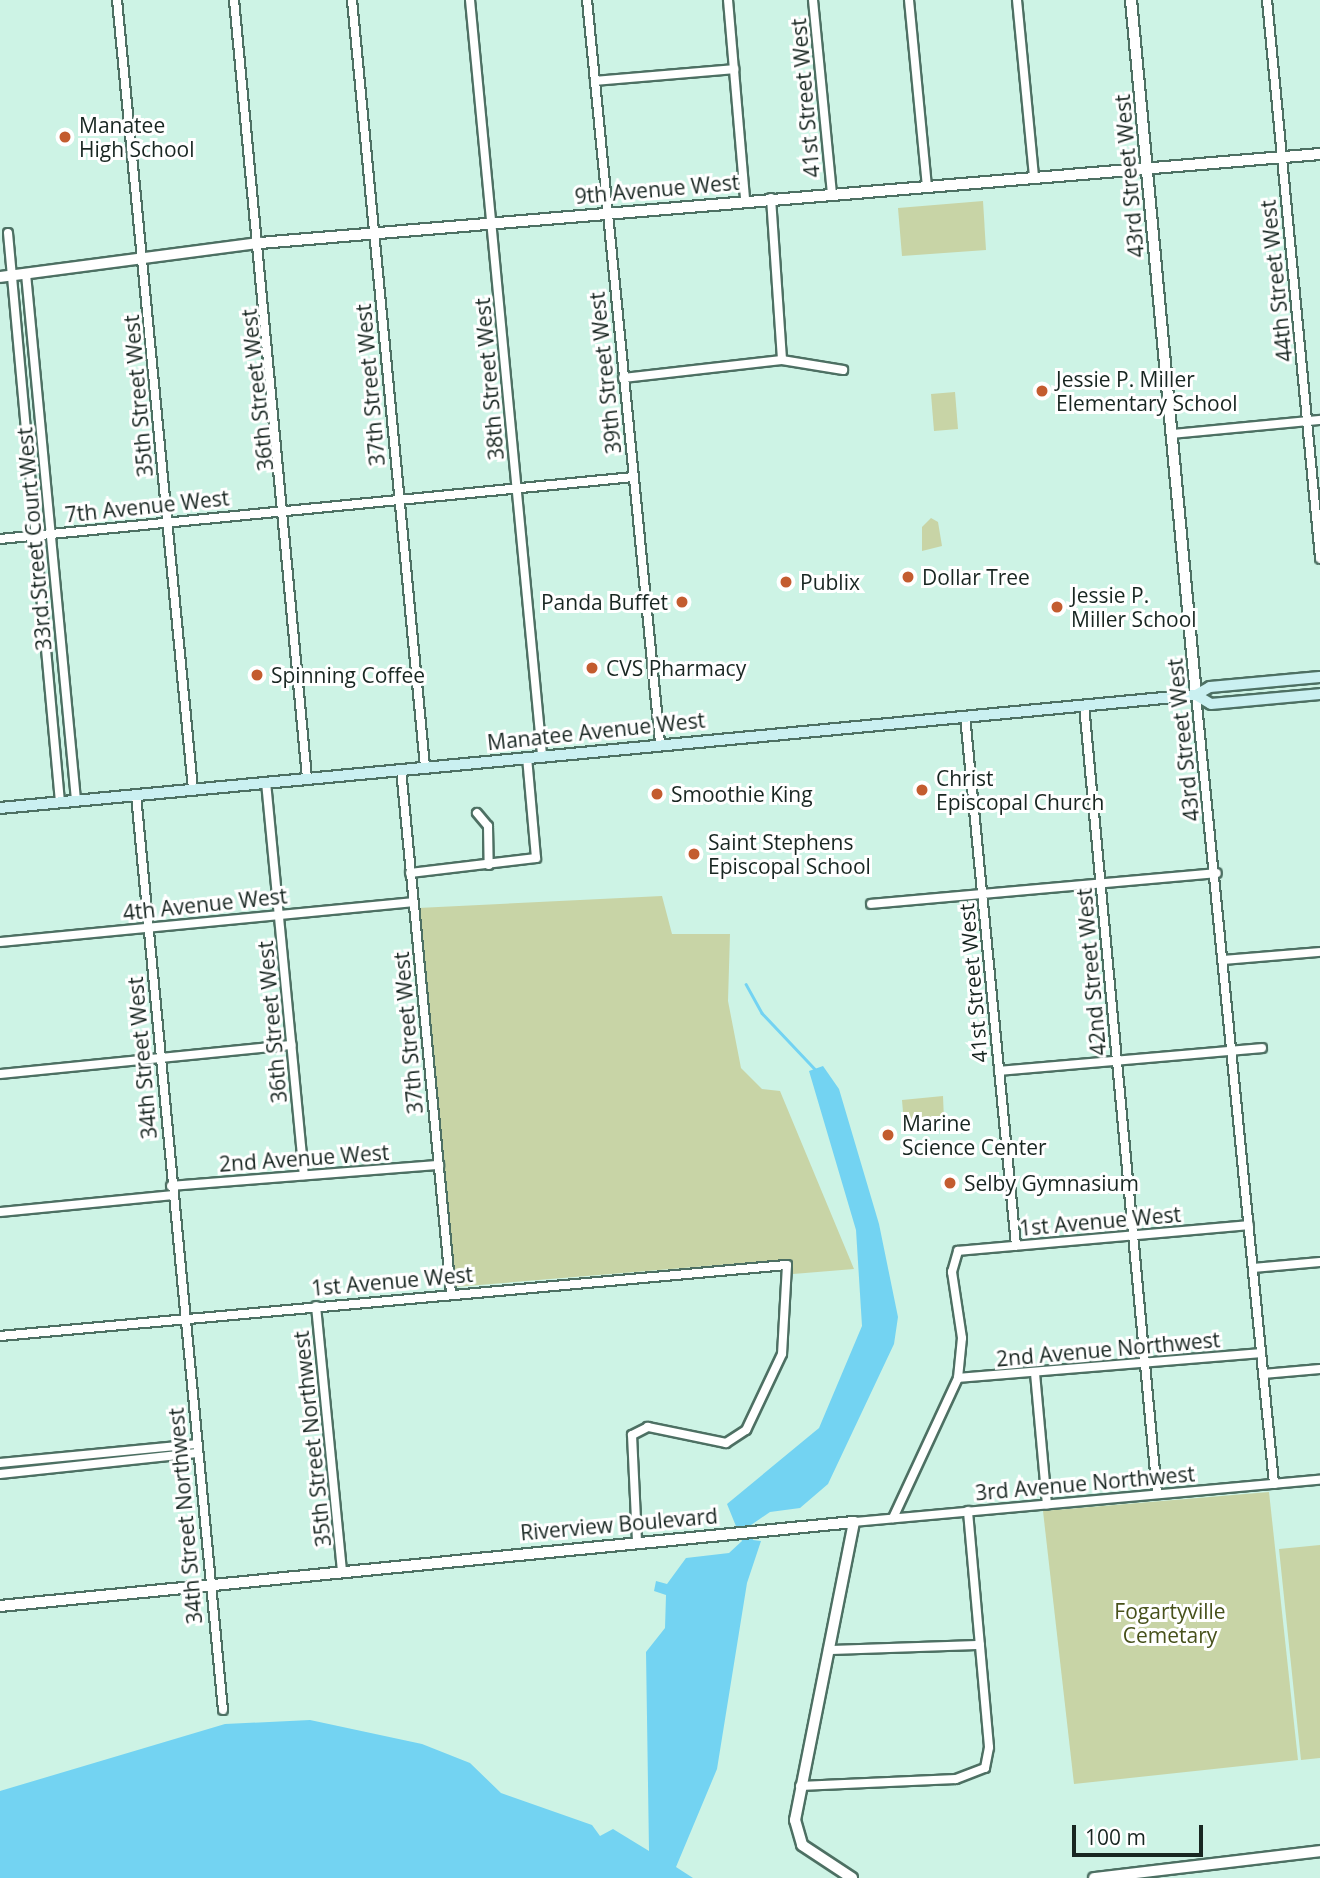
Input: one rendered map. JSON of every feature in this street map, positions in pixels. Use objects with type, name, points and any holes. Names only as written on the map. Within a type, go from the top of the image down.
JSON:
[{"type":"main road","name":"Manatee Avenue West","points":[[0,808],[660,743],[1196,695],[1209,687],[1320,677]]},
{"type":"main road","name":"Manatee Avenue West","points":[[1196,695],[1211,704],[1320,694]]},
{"type":"street","name":"35th Street West","points":[[117,0],[193,789]]},
{"type":"street","name":"36th Street West","points":[[234,0],[286,509],[307,778]]},
{"type":"street","name":"37th Street West","points":[[352,0],[425,767]]},
{"type":"street","name":"38th Street West","points":[[470,0],[542,755]]},
{"type":"street","name":"39th Street West","points":[[587,0],[660,743]]},
{"type":"street","points":[[727,0],[745,200]]},
{"type":"street","name":"41st Street West","points":[[813,0],[832,193]]},
{"type":"street","points":[[909,0],[928,186]]},
{"type":"street","points":[[1017,0],[1034,177]]},
{"type":"street","name":"43rd Street West","points":[[1131,0],[1274,1484]]},
{"type":"street","name":"44th Street West","points":[[1267,0],[1320,558]]},
{"type":"street","points":[[595,81],[734,69]]},
{"type":"street","name":"9th Avenue West","points":[[5,277],[142,254],[745,200],[1148,170],[1320,154]]},
{"type":"street","points":[[771,198],[782,360]]},
{"type":"street","name":"33rd Street Court West","points":[[8,233],[5,277],[60,802]]},
{"type":"street","name":"33rd Street Court West","points":[[26,275],[76,800]]},
{"type":"street","points":[[624,378],[782,360],[843,370]]},
{"type":"street","points":[[1172,434],[1320,420]]},
{"type":"street","name":"7th Avenue West","points":[[0,539],[633,477]]},
{"type":"street","name":"42nd Street West","points":[[1084,705],[1157,1494]]},
{"type":"street","name":"41st Street West","points":[[965,716],[1016,1246]]},
{"type":"street","points":[[410,873],[489,865],[538,856],[527,757]]},
{"type":"street","name":"37th Street West","points":[[401,769],[451,1293]]},
{"type":"street","name":"36th Street West","points":[[266,782],[304,1175]]},
{"type":"street","name":"34th Street West","points":[[136,795],[184,1317]]},
{"type":"street","points":[[477,813],[488,826],[489,865]]},
{"type":"street","points":[[871,904],[1217,873]]},
{"type":"street","name":"4th Avenue West","points":[[0,942],[413,902]]},
{"type":"street","points":[[1224,960],[1320,952]]},
{"type":"street","points":[[0,1074],[292,1045]]},
{"type":"street","points":[[999,1071],[1262,1048]]},
{"type":"street","name":"2nd Avenue West","points":[[0,1212],[304,1175],[439,1165]]},
{"type":"street","name":"1st Avenue West","points":[[958,1378],[955,1254],[1249,1225]]},
{"type":"street","points":[[1253,1268],[1320,1262]]},
{"type":"street","name":"1st Avenue West","points":[[0,1336],[184,1317],[787,1265],[782,1354],[746,1430],[726,1443],[648,1427],[632,1435],[637,1542]]},
{"type":"street","name":"35th Street Northwest","points":[[316,1306],[342,1569]]},
{"type":"street","name":"34th Street Northwest","points":[[184,1317],[223,1710]]},
{"type":"street","name":"2nd Avenue Northwest","points":[[958,1378],[1261,1353]]},
{"type":"street","points":[[1263,1374],[1320,1369]]},
{"type":"street","points":[[1035,1373],[1047,1504]]},
{"type":"street","points":[[893,1518],[958,1378]]},
{"type":"street","points":[[0,1463],[196,1449]]},
{"type":"street","points":[[0,1474],[196,1449]]},
{"type":"street","name":"3rd Avenue Northwest","points":[[854,1522],[1320,1480]]},
{"type":"street","points":[[800,1786],[956,1779],[985,1768],[989,1747],[968,1511]]},
{"type":"street","points":[[852,1878],[799,1840],[795,1820],[854,1522]]},
{"type":"street","name":"Riverview Boulevard","points":[[0,1606],[209,1582],[854,1522]]},
{"type":"street","points":[[828,1650],[980,1646]]},
{"type":"street","points":[[1094,1878],[1320,1851]]},
{"type":"green space","points":[[983,201],[986,250],[902,256],[898,208]]},
{"type":"green space","points":[[955,392],[958,429],[934,431],[931,394]]},
{"type":"green space","points":[[931,518],[938,522],[942,546],[922,551],[922,527]]},
{"type":"green space","points":[[662,896],[672,934],[730,934],[728,1001],[741,1068],[762,1089],[780,1091],[854,1269],[793,1274],[791,1259],[455,1287],[418,908]]},
{"type":"green space","points":[[943,1096],[944,1120],[904,1124],[902,1100]]},
{"type":"green space","name":"Fogartyville Cemetary","points":[[1269,1492],[1298,1760],[1074,1784],[1043,1511]]},
{"type":"green space","points":[[1320,1545],[1320,1758],[1301,1760],[1279,1549]]},
{"type":"water","points":[[823,1066],[839,1089],[879,1224],[898,1317],[894,1344],[828,1484],[800,1508],[770,1512],[751,1525],[753,1540],[761,1541],[747,1583],[717,1769],[676,1867],[693,1878],[0,1878],[0,1791],[225,1724],[310,1720],[422,1744],[470,1763],[501,1793],[592,1825],[600,1836],[613,1829],[649,1851],[646,1652],[665,1628],[666,1595],[654,1591],[656,1581],[667,1584],[686,1558],[729,1553],[742,1541],[727,1504],[819,1428],[862,1326],[856,1230],[809,1071]]},
{"type":"waterway","points":[[746,984],[762,1013],[815,1069]]},
{"type":"place","name":"Manatee High School","points":[[65,137]]},
{"type":"place","name":"Jessie P. Miller Elementary School","points":[[1042,391]]},
{"type":"place","name":"Dollar Tree","points":[[908,577]]},
{"type":"place","name":"Publix","points":[[786,582]]},
{"type":"place","name":"Panda Buffet","points":[[682,602]]},
{"type":"place","name":"Jessie P. Miller School","points":[[1057,607]]},
{"type":"place","name":"CVS Pharmacy","points":[[592,668]]},
{"type":"place","name":"Spinning Coffee","points":[[257,675]]},
{"type":"place","name":"Christ Episcopal Church","points":[[922,790]]},
{"type":"place","name":"Smoothie King","points":[[657,794]]},
{"type":"place","name":"Saint Stephens Episcopal School","points":[[694,854]]},
{"type":"place","name":"Marine Science Center","points":[[888,1135]]},
{"type":"place","name":"Selby Gymnasium","points":[[950,1183]]}]
